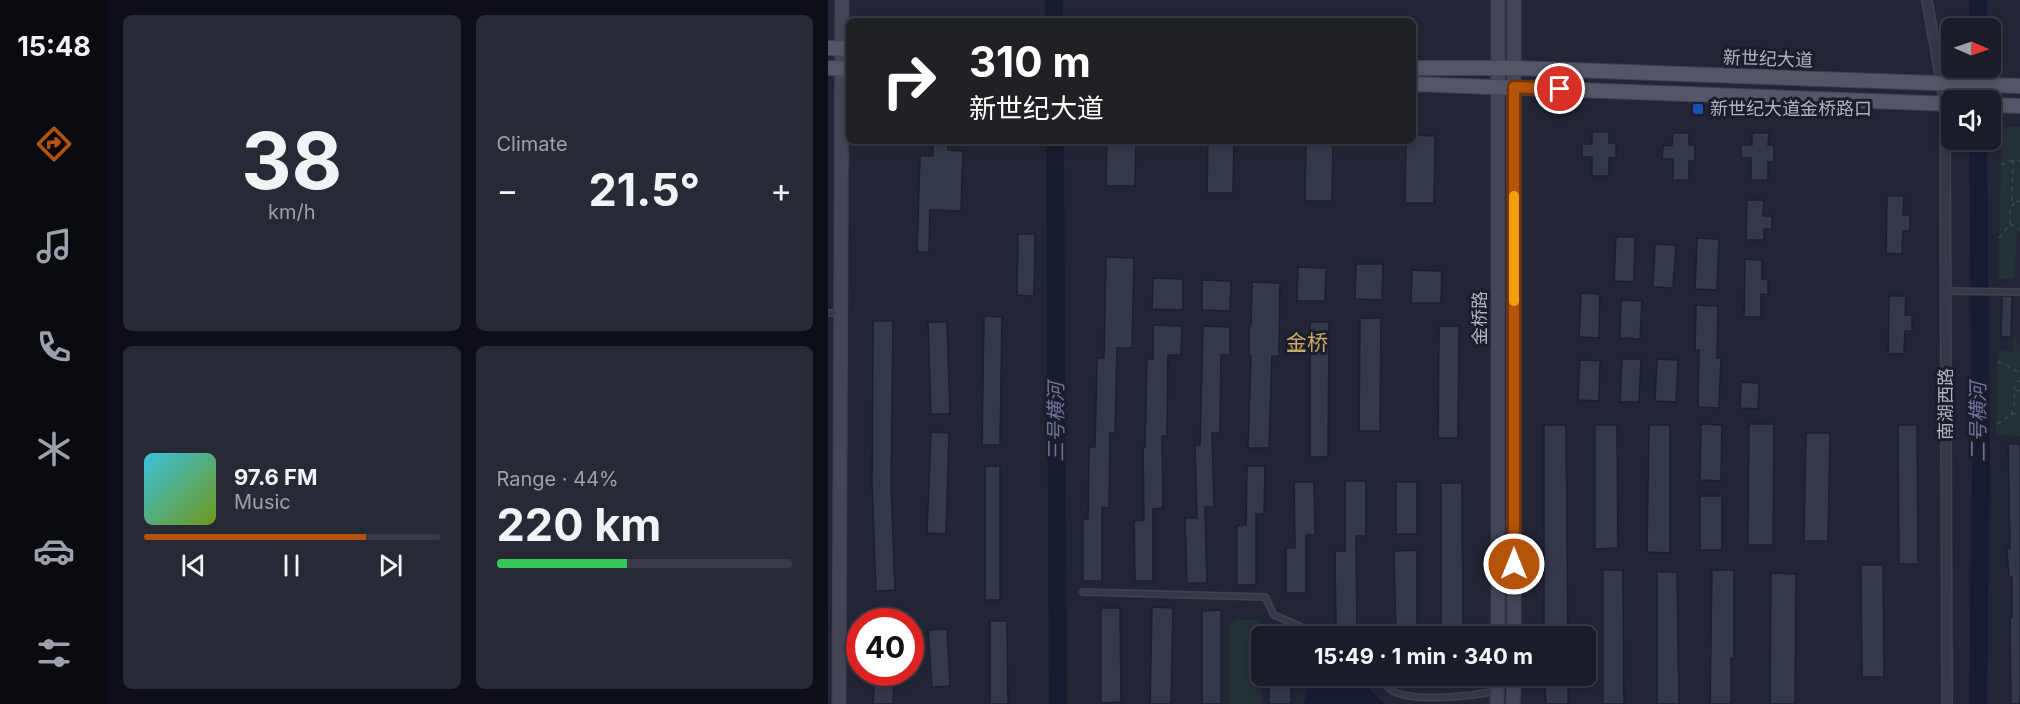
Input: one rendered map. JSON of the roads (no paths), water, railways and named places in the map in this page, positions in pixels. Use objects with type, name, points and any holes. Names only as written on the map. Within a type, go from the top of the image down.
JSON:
[{"type":"main road","points":[[828,48],[846,49]]},
{"type":"main road","points":[[828,68],[846,69]]},
{"type":"main road","points":[[1416,68],[1498,68]]},
{"type":"main road","name":"新世纪大道","points":[[1498,68],[2020,86]]},
{"type":"main road","points":[[1416,84],[1941,104]]},
{"type":"main road","points":[[2001,105],[2020,106]]},
{"type":"street","points":[[839,704],[846,69],[842,0]]},
{"type":"street","name":"金桥路","points":[[1498,0],[1498,626]]},
{"type":"street","name":"金桥路","points":[[1514,0],[1514,626]]},
{"type":"street","name":"南湖西路","points":[[1927,0],[1944,90]]},
{"type":"street","name":"南湖西路","points":[[1947,704],[1948,150]]},
{"type":"street","points":[[1514,686],[1514,704]]},
{"type":"lane","points":[[1947,291],[2020,292]]},
{"type":"lane","points":[[828,313],[842,314]]},
{"type":"lane","points":[[1083,592],[1265,597],[1274,615],[1299,626]]},
{"type":"lane","points":[[1387,686],[1395,693],[1418,696],[1497,698]]},
{"type":"water","points":[[1367,686],[1385,704],[1304,704],[1308,687]]},
{"type":"waterway","name":"三号横河","points":[[1054,0],[1054,18]]},
{"type":"waterway","name":"二号横河","points":[[1978,0],[1978,18]]},
{"type":"waterway","name":"二号横河","points":[[1978,78],[1978,90]]},
{"type":"waterway","name":"三号横河","points":[[1055,144],[1058,704]]},
{"type":"waterway","name":"二号横河","points":[[1978,150],[1981,455],[1978,704]]},
{"type":"place","name":"新世纪大道金桥路口","points":[[1698,109]]},
{"type":"district","name":"金桥","points":[[1307,343]]}]
